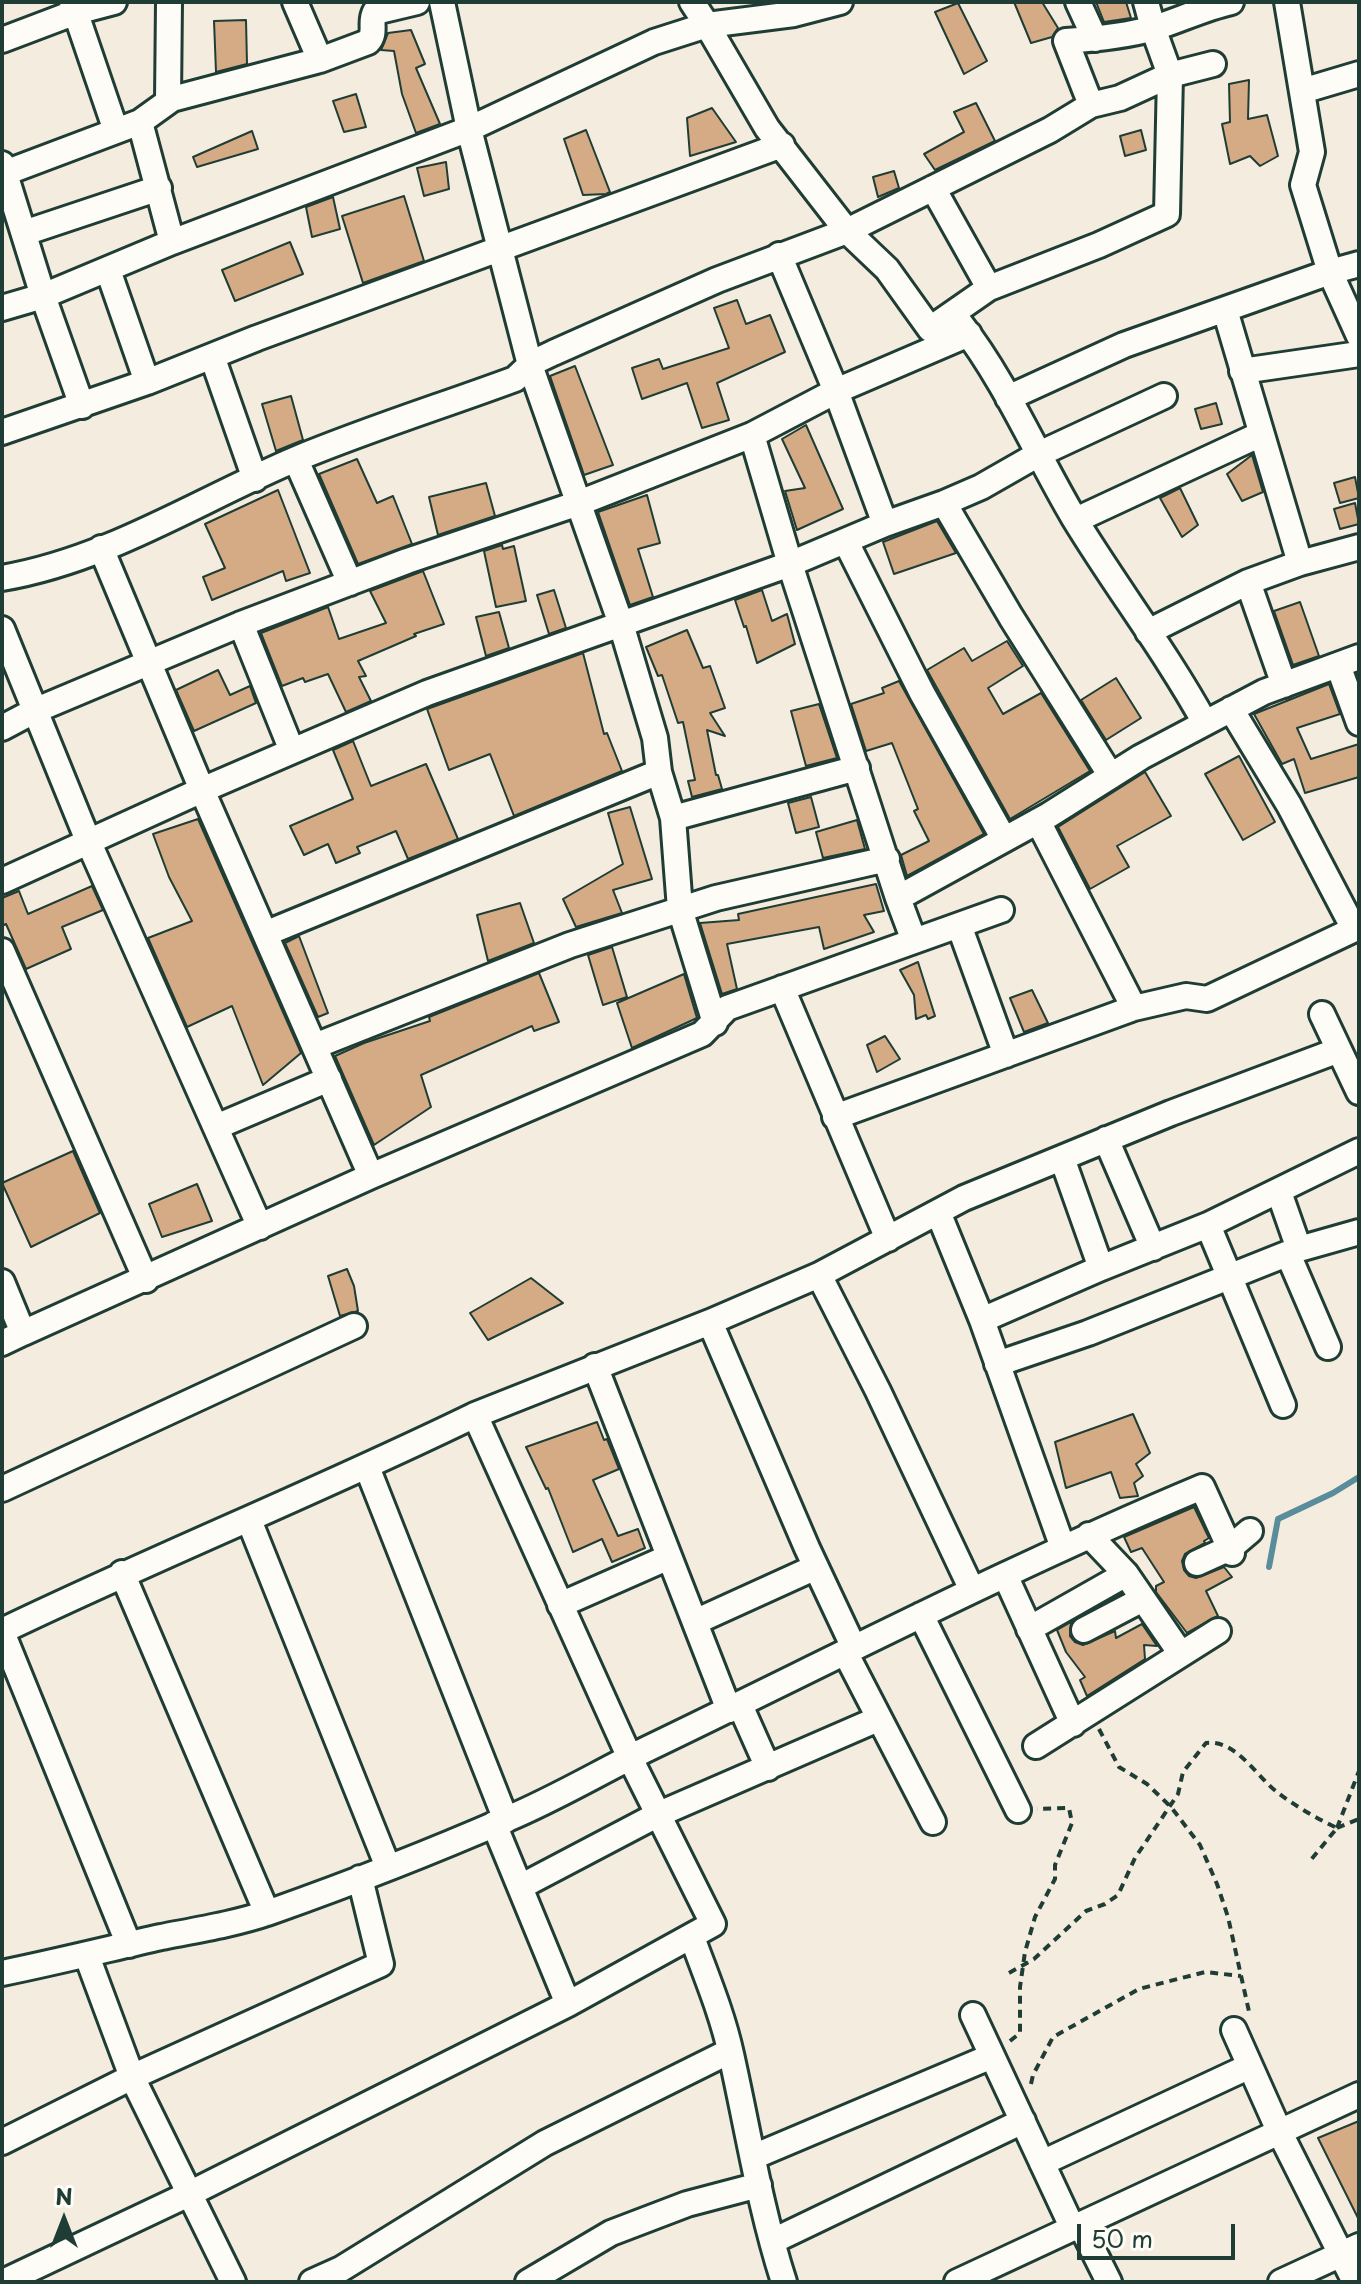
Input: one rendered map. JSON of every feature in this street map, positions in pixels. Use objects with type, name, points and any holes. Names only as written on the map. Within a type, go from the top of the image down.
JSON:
[{"type":"street","points":[[2,40],[74,7],[114,2]]},
{"type":"street","points":[[169,2],[168,100],[172,99]]},
{"type":"street","points":[[295,2],[320,60]]},
{"type":"street","points":[[82,406],[3,170],[140,122],[172,99],[320,60],[371,40],[375,12],[417,2]]},
{"type":"street","points":[[442,2],[469,129],[530,365],[621,624],[655,738],[659,772],[673,818],[680,909],[715,1023]]},
{"type":"street","points":[[692,2],[767,128],[847,231],[887,269],[930,329],[989,288],[1099,245],[1167,214],[1170,75],[1146,2]]},
{"type":"street","points":[[2,308],[43,296],[172,242],[469,129],[654,42],[707,25],[840,2]]},
{"type":"street","points":[[1078,2],[1095,39]]},
{"type":"street","points":[[1091,105],[1066,41],[1153,28],[1205,5],[1231,2]]},
{"type":"street","points":[[1287,2],[1312,152],[1303,185],[1330,272],[1359,336]]},
{"type":"street","points":[[74,7],[116,131]]},
{"type":"street","points":[[2,578],[142,534],[296,460],[515,379],[530,365],[553,353],[779,255],[847,231],[1050,130],[1091,105],[1120,98],[1170,75],[1213,64]]},
{"type":"street","points":[[1302,91],[1359,74]]},
{"type":"street","points":[[140,122],[172,242]]},
{"type":"street","points":[[2,432],[82,406],[782,145]]},
{"type":"street","points":[[24,233],[159,188]]},
{"type":"street","points":[[933,188],[989,288]]},
{"type":"street","points":[[779,255],[836,391],[885,524]]},
{"type":"street","points":[[1008,398],[1124,345],[1359,264]]},
{"type":"street","points":[[108,270],[147,382]]},
{"type":"street","points":[[1225,310],[1300,563]]},
{"type":"street","points":[[953,313],[1008,398],[1037,455],[1076,520],[1177,673],[1205,723]]},
{"type":"street","points":[[2,728],[34,711],[241,624],[407,561],[579,503],[752,435],[836,391],[969,334]]},
{"type":"street","points":[[1242,371],[1359,354]]},
{"type":"street","points":[[212,356],[255,479]]},
{"type":"street","points":[[2,881],[427,693],[790,564],[944,503],[981,487],[1037,455],[1164,396]]},
{"type":"street","points":[[1076,520],[1261,434]]},
{"type":"street","points":[[752,435],[790,564],[914,941]]},
{"type":"street","points":[[296,460],[350,583]]},
{"type":"street","points":[[944,503],[1111,776]]},
{"type":"street","points":[[846,542],[922,693],[1004,839]]},
{"type":"street","points":[[1148,632],[1248,582],[1300,563],[1359,547]]},
{"type":"street","points":[[101,548],[202,790],[371,1176]]},
{"type":"street","points":[[1248,582],[1284,685]]},
{"type":"street","points":[[241,624],[292,751]]},
{"type":"street","points":[[2,629],[89,843],[260,1227]]},
{"type":"street","points":[[898,898],[1231,709],[1348,661],[1359,723]]},
{"type":"street","points":[[835,1117],[1134,1008],[1186,996],[1207,999],[1357,928],[1231,709]]},
{"type":"street","points":[[673,818],[857,768]]},
{"type":"street","points":[[267,933],[659,772]]},
{"type":"street","points":[[1038,821],[1134,1008]]},
{"type":"street","points":[[315,1046],[570,945],[680,909],[887,859]]},
{"type":"street","points":[[2,1282],[13,1338],[371,1176],[702,1034],[727,1008],[1001,910]]},
{"type":"street","points":[[959,925],[1006,1055]]},
{"type":"street","points":[[2,951],[146,1280]]},
{"type":"street","points":[[782,988],[888,1239]]},
{"type":"street","points":[[1322,1014],[1359,1092]]},
{"type":"street","points":[[129,1945],[2,1632],[122,1573],[249,1520],[475,1415],[710,1322],[819,1275],[964,1198],[1106,1139],[1339,1050]]},
{"type":"street","points":[[216,1127],[329,1079]]},
{"type":"street","points":[[1106,1139],[1153,1248]]},
{"type":"street","points":[[982,1320],[1208,1225],[1359,1151]]},
{"type":"street","points":[[1062,1158],[1101,1268]]},
{"type":"street","points":[[1279,1192],[1294,1251],[1328,1347]]},
{"type":"street","points":[[938,1212],[982,1320],[1063,1548]]},
{"type":"street","points":[[1208,1225],[1283,1405]]},
{"type":"street","points":[[997,1364],[1088,1333],[1294,1251],[1359,1232]]},
{"type":"street","points":[[819,1275],[972,1590]]},
{"type":"street","points":[[710,1322],[878,1719],[933,1822]]},
{"type":"street","points":[[2,1489],[354,1326]]},
{"type":"street","points":[[595,1366],[695,1622],[735,1708],[768,1768]]},
{"type":"street","points":[[3,2282],[189,2194],[568,2004],[713,1924],[630,1758],[475,1415]]},
{"type":"street","points":[[367,1467],[500,1822],[520,1887],[568,2004]]},
{"type":"street","points":[[2,1973],[267,1913],[500,1822],[972,1590],[1202,1487],[1231,1550]]},
{"type":"street","points":[[249,1520],[388,1867]]},
{"type":"street","points":[[1197,1563],[1231,1550],[1250,1531]]},
{"type":"street","points":[[1089,1535],[1126,1574],[1181,1654]]},
{"type":"street","points":[[560,1605],[669,1557]]},
{"type":"street","points":[[695,1622],[816,1567]]},
{"type":"street","points":[[122,1573],[267,1913]]},
{"type":"street","points":[[1029,1629],[1126,1574]]},
{"type":"street","points":[[1005,1575],[1029,1629],[1082,1718]]},
{"type":"street","points":[[1084,1630],[1143,1599]]},
{"type":"street","points":[[921,1615],[1018,1810]]},
{"type":"street","points":[[1036,1746],[1218,1631]]},
{"type":"street","points":[[520,1887],[657,1815],[878,1719]]},
{"type":"street","points":[[2,2142],[132,2077],[381,1964],[360,1878]]},
{"type":"street","points":[[692,1937],[730,2051],[784,2282]]},
{"type":"street","points":[[87,1956],[132,2077],[233,2282]]},
{"type":"street","points":[[973,2015],[1042,2163],[1109,2282]]},
{"type":"street","points":[[1242,2026],[1250,2066],[1280,2133],[1351,2250],[1355,2282]]},
{"type":"street","points":[[312,2282],[341,2269],[545,2143],[730,2051]]},
{"type":"street","points":[[753,2157],[992,2056]]},
{"type":"street","points":[[1042,2163],[1250,2066]]},
{"type":"street","points":[[957,2282],[1359,2095]]},
{"type":"street","points":[[773,2241],[1023,2121]]},
{"type":"street","points":[[528,2282],[611,2233],[687,2204],[759,2185]]},
{"type":"street","points":[[1281,2282],[1351,2250]]},
{"type":"path","points":[[1082,1718],[1119,1767],[1147,1784],[1171,1807],[1200,1845],[1217,1884],[1241,1976],[1242,2026]]},
{"type":"path","points":[[1009,1973],[1034,1959],[1086,1911],[1118,1895],[1135,1858],[1178,1794],[1183,1772],[1206,1743],[1217,1742],[1250,1764],[1274,1790],[1337,1828]]},
{"type":"path","points":[[1310,1861],[1337,1828],[1359,1771]]},
{"type":"path","points":[[992,2056],[1020,2033],[1023,1966],[1035,1917],[1055,1879],[1055,1865],[1072,1823],[1069,1808],[1018,1810]]},
{"type":"path","points":[[1337,1828],[1359,1819]]},
{"type":"path","points":[[1023,2121],[1033,2075],[1053,2037],[1139,1989],[1205,1972],[1241,1976]]},
{"type":"building","points":[[1014,2],[1042,2],[1058,28],[1052,37],[1031,43]]},
{"type":"building","points":[[1096,2],[1126,2],[1131,18],[1104,22]]},
{"type":"building","points":[[958,3],[987,61],[964,74],[935,12]]},
{"type":"building","points":[[246,20],[247,64],[216,72],[214,21]]},
{"type":"building","points":[[411,30],[425,64],[416,68],[440,124],[416,133],[402,94],[394,51],[381,50],[388,33]]},
{"type":"building","points":[[1249,80],[1248,119],[1267,115],[1278,156],[1260,166],[1250,156],[1230,164],[1222,124],[1230,122],[1229,84]]},
{"type":"building","points":[[356,94],[366,127],[344,132],[333,101]]},
{"type":"building","points":[[976,103],[995,141],[935,170],[924,154],[964,132],[954,112]]},
{"type":"building","points":[[712,108],[736,142],[690,156],[687,118]]},
{"type":"building","points":[[586,130],[610,192],[606,194],[583,195],[564,139]]},
{"type":"building","points":[[1141,130],[1146,150],[1125,156],[1120,136]]},
{"type":"building","points":[[252,131],[258,149],[197,167],[193,157]]},
{"type":"building","points":[[446,162],[449,189],[424,196],[417,168]]},
{"type":"building","points":[[894,171],[899,188],[878,197],[873,177]]},
{"type":"building","points":[[404,196],[424,261],[363,283],[342,216]]},
{"type":"building","points":[[333,197],[340,229],[312,237],[306,207]]},
{"type":"building","points":[[290,242],[303,274],[235,301],[222,270]]},
{"type":"building","points":[[737,300],[746,324],[770,315],[785,352],[717,383],[729,420],[702,428],[687,383],[642,399],[632,368],[659,359],[663,369],[729,348],[714,308]]},
{"type":"building","points":[[575,366],[613,465],[584,475],[550,376]]},
{"type":"building","points":[[291,396],[303,440],[276,451],[262,404]]},
{"type":"building","points":[[1216,403],[1222,424],[1201,429],[1195,409]]},
{"type":"building","points":[[806,425],[843,509],[797,530],[785,491],[805,488],[782,439]]},
{"type":"building","points":[[1252,455],[1263,492],[1242,501],[1227,474]]},
{"type":"building","points":[[357,459],[377,503],[393,496],[412,544],[358,564],[319,474]]},
{"type":"building","points":[[1355,477],[1359,498],[1340,503],[1334,483]]},
{"type":"building","points":[[486,483],[495,516],[438,535],[429,497]]},
{"type":"building","points":[[1180,488],[1198,525],[1182,537],[1160,498]]},
{"type":"building","points":[[278,490],[310,573],[286,581],[283,571],[212,600],[203,577],[225,568],[205,524]]},
{"type":"building","points":[[647,495],[660,543],[638,549],[653,597],[630,605],[598,512]]},
{"type":"building","points":[[1355,503],[1359,524],[1340,529],[1334,509]]},
{"type":"building","points":[[937,521],[956,553],[894,574],[883,542]]},
{"type":"building","points":[[502,545],[503,549],[514,546],[526,601],[496,607],[484,551]]},
{"type":"building","points":[[423,571],[444,624],[414,634],[416,636],[358,661],[366,676],[359,677],[371,701],[346,712],[328,674],[305,682],[303,678],[282,686],[261,633],[328,607],[339,639],[386,623],[370,591]]},
{"type":"building","points":[[554,590],[566,628],[549,634],[537,595]]},
{"type":"building","points":[[762,590],[772,621],[787,614],[795,644],[757,663],[735,600]]},
{"type":"building","points":[[1300,602],[1319,656],[1293,665],[1274,611]]},
{"type":"building","points":[[499,612],[509,648],[486,656],[476,617]]},
{"type":"building","points":[[687,630],[703,668],[710,666],[725,708],[710,713],[725,736],[707,730],[722,789],[692,797],[688,781],[695,780],[683,722],[678,723],[662,675],[658,676],[646,647]]},
{"type":"building","points":[[1007,641],[1023,666],[988,688],[1003,714],[1041,693],[1090,771],[1010,819],[927,670],[964,648],[972,661]]},
{"type":"building","points":[[583,653],[604,734],[607,733],[622,771],[514,816],[490,754],[449,770],[427,709]]},
{"type":"building","points":[[218,670],[230,695],[250,686],[256,703],[194,731],[176,690]]},
{"type":"building","points":[[1116,678],[1141,718],[1106,740],[1081,700]]},
{"type":"building","points":[[899,681],[984,834],[907,876],[901,855],[929,841],[914,811],[918,809],[892,743],[866,751],[851,704],[884,693],[882,688]]},
{"type":"building","points":[[1329,684],[1340,714],[1297,728],[1311,759],[1359,744],[1359,777],[1305,793],[1294,759],[1282,764],[1254,714]]},
{"type":"building","points":[[819,704],[837,758],[806,766],[791,711]]},
{"type":"building","points":[[353,741],[371,786],[426,764],[458,839],[408,859],[396,831],[357,847],[360,853],[336,863],[328,844],[304,855],[290,826],[353,799],[333,750]]},
{"type":"building","points":[[1239,756],[1275,822],[1243,840],[1205,774]]},
{"type":"building","points":[[1145,772],[1171,816],[1117,846],[1129,867],[1090,889],[1058,827]]},
{"type":"building","points":[[811,797],[819,827],[796,833],[788,803]]},
{"type":"building","points":[[630,807],[652,879],[613,890],[622,913],[576,927],[563,899],[623,864],[608,813]]},
{"type":"building","points":[[198,819],[301,1053],[263,1085],[232,1006],[187,1027],[148,938],[192,921],[169,877],[153,834]]},
{"type":"building","points":[[857,820],[865,849],[823,858],[816,832]]},
{"type":"building","points":[[876,884],[884,911],[864,915],[874,932],[824,949],[819,927],[727,944],[737,989],[722,994],[700,923],[739,920],[738,914]]},
{"type":"building","points":[[92,886],[103,910],[62,927],[71,949],[26,969],[6,924],[2,926],[2,898],[19,891],[28,914]]},
{"type":"building","points":[[520,903],[534,943],[488,961],[477,915]]},
{"type":"building","points":[[299,936],[328,1013],[318,1017],[285,943]]},
{"type":"building","points":[[612,947],[627,997],[603,1005],[588,955]]},
{"type":"building","points":[[918,962],[935,1016],[928,1019],[926,1015],[916,1019],[914,995],[900,970]]},
{"type":"building","points":[[539,973],[559,1022],[534,1031],[532,1026],[421,1075],[431,1107],[374,1145],[335,1056],[430,1021],[429,1017]]},
{"type":"building","points":[[684,974],[697,1018],[632,1048],[617,1003]]},
{"type":"building","points":[[1032,990],[1048,1023],[1024,1032],[1010,998]]},
{"type":"building","points":[[885,1036],[900,1059],[877,1072],[867,1045]]},
{"type":"building","points":[[73,1151],[100,1213],[31,1247],[2,1183]]},
{"type":"building","points":[[197,1184],[212,1221],[162,1237],[149,1204]]},
{"type":"building","points":[[347,1269],[354,1286],[358,1311],[340,1316],[328,1276]]},
{"type":"building","points":[[531,1278],[563,1303],[488,1340],[470,1313]]},
{"type":"building","points":[[1133,1414],[1150,1453],[1136,1464],[1143,1476],[1134,1483],[1138,1496],[1120,1498],[1111,1472],[1066,1488],[1055,1442]]},
{"type":"building","points":[[597,1422],[619,1469],[593,1480],[618,1536],[638,1529],[645,1548],[612,1562],[602,1539],[573,1552],[548,1488],[526,1447]]},
{"type":"building","points":[[1194,1507],[1209,1538],[1185,1554],[1182,1561],[1184,1570],[1196,1578],[1224,1567],[1232,1577],[1206,1591],[1218,1616],[1187,1633],[1156,1592],[1156,1586],[1164,1582],[1142,1548],[1131,1552],[1124,1537]]},
{"type":"building","points":[[1071,1622],[1070,1636],[1083,1645],[1115,1631],[1116,1638],[1142,1624],[1157,1646],[1144,1645],[1145,1659],[1087,1696],[1080,1680],[1085,1677],[1066,1652],[1057,1630]]},
{"type":"building","points":[[1359,2121],[1359,2220],[1318,2138]]},
{"type":"waterway","points":[[1269,1567],[1278,1519],[1359,1477]]}]
